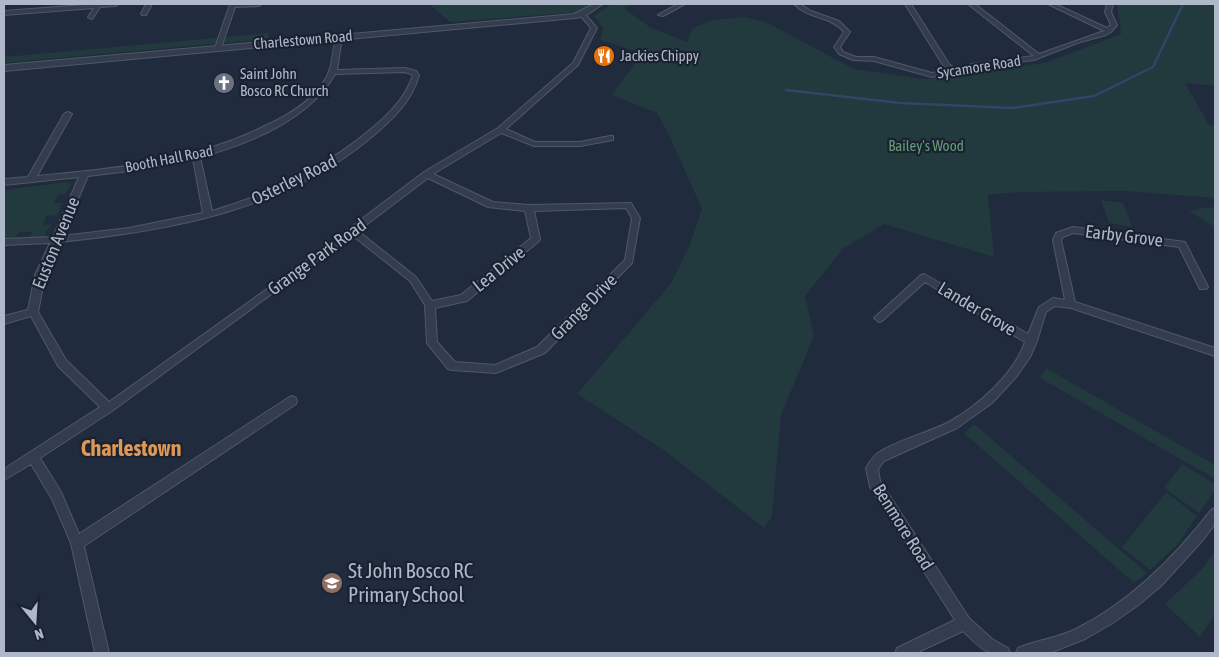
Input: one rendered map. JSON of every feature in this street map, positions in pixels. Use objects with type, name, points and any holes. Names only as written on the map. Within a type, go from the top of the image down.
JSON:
[{"type":"street","points":[[4,14],[82,5],[116,4]]},
{"type":"street","points":[[144,14],[149,4]]},
{"type":"street","points":[[218,48],[233,5],[259,4]]},
{"type":"street","name":"Charlestown Road","points":[[4,68],[582,14],[599,4]]},
{"type":"street","points":[[661,15],[682,4]]},
{"type":"street","name":"Sycamore Road","points":[[797,4],[800,8],[834,20],[844,27],[847,32],[837,48],[841,53],[856,59],[880,60],[932,75],[977,65],[1039,57],[1076,42],[1104,34],[1109,30]]},
{"type":"street","points":[[908,4],[946,65],[953,71]]},
{"type":"street","points":[[971,4],[1039,57]]},
{"type":"street","points":[[1052,4],[1109,30],[1114,25],[1108,12],[1110,4]]},
{"type":"street","points":[[91,18],[98,6]]},
{"type":"street","points":[[674,8],[681,12]]},
{"type":"street","name":"Grange Park Road","points":[[4,475],[108,408],[352,232],[427,174],[501,130],[576,64],[594,28],[582,14]]},
{"type":"street","name":"Booth Hall Road","points":[[4,182],[148,166],[196,156],[232,145],[289,117],[317,95],[334,72],[339,37]]},
{"type":"street","name":"Osterley Road","points":[[4,242],[54,240],[150,228],[208,215],[283,188],[340,159],[373,133],[402,102],[416,75],[414,72],[405,70],[334,72]]},
{"type":"street","points":[[31,179],[68,114]]},
{"type":"street","points":[[501,130],[534,144],[580,144],[610,138]]},
{"type":"street","points":[[196,156],[208,215]]},
{"type":"street","name":"Euston Avenue","points":[[84,174],[40,275],[34,295],[34,312],[62,363],[108,408]]},
{"type":"street","name":"Grange Drive","points":[[427,174],[491,205],[529,208],[628,205],[636,218],[629,261],[541,350],[496,369],[452,366],[432,343],[430,305]]},
{"type":"street","name":"Lea Drive","points":[[430,305],[464,298],[536,239],[529,208]]},
{"type":"street","name":"Earby Grove","points":[[1071,304],[1057,240],[1059,235],[1073,230],[1182,244],[1204,287]]},
{"type":"street","points":[[352,232],[413,279],[430,305]]},
{"type":"street","name":"Lander Grove","points":[[879,318],[924,277],[1032,341]]},
{"type":"street","name":"Benmore Road","points":[[1003,653],[987,644],[964,623],[881,494],[874,482],[872,468],[880,457],[953,425],[988,400],[1017,368],[1032,341],[1042,310],[1053,302],[1071,304],[1215,352]]},
{"type":"street","points":[[4,320],[34,312]]},
{"type":"street","points":[[77,543],[292,401]]},
{"type":"street","points":[[33,457],[57,496],[77,543],[102,653]]},
{"type":"street","points":[[1024,653],[1036,651],[1064,641],[1126,607],[1185,552],[1214,517]]},
{"type":"street","points":[[902,653],[964,623]]},
{"type":"green space","points":[[429,4],[593,4],[580,12],[450,22]]},
{"type":"green space","name":"Bailey's Wood","points":[[611,4],[632,4],[624,8],[651,28],[687,42],[693,28],[713,20],[744,17],[766,22],[854,69],[924,79],[1045,63],[1121,34],[1117,4],[1215,4],[1215,86],[1185,83],[1209,125],[1215,126],[1215,198],[1125,191],[1018,192],[988,195],[994,257],[884,224],[843,249],[805,296],[814,336],[781,415],[772,517],[764,528],[665,451],[577,394],[672,282],[691,242],[702,209],[670,137],[657,113],[612,95],[642,53],[600,40],[603,28],[594,16]]},
{"type":"green space","points":[[269,33],[268,39],[4,63],[4,57]]},
{"type":"green space","points":[[67,182],[71,185],[65,194],[58,195],[54,203],[63,203],[57,215],[46,216],[43,225],[52,224],[43,237],[27,240],[32,232],[19,232],[12,240],[4,239],[4,231],[6,230],[4,229],[4,190]]},
{"type":"green space","points":[[1101,200],[1123,203],[1132,227],[1109,223]]},
{"type":"green space","points":[[1209,207],[1215,208],[1215,227],[1189,211]]},
{"type":"green space","points":[[1046,368],[1215,465],[1215,479],[1040,378]]},
{"type":"green space","points":[[974,424],[1147,573],[1134,583],[964,433]]},
{"type":"green space","points":[[1182,464],[1215,484],[1215,491],[1199,513],[1164,488]]},
{"type":"green space","points":[[1166,492],[1197,516],[1177,545],[1150,570],[1122,547]]},
{"type":"green space","points":[[1215,551],[1215,614],[1200,637],[1165,604],[1201,570]]},
{"type":"waterway","points":[[786,90],[900,103],[1012,108],[1094,96],[1153,67],[1183,4]]},
{"type":"place","name":"Jackies Chippy","points":[[604,56]]},
{"type":"place","name":"Saint John Bosco RC Church","points":[[224,83]]},
{"type":"place","name":"St John Bosco RC Primary School","points":[[332,583]]},
{"type":"district","name":"Charlestown","points":[[131,448]]}]
